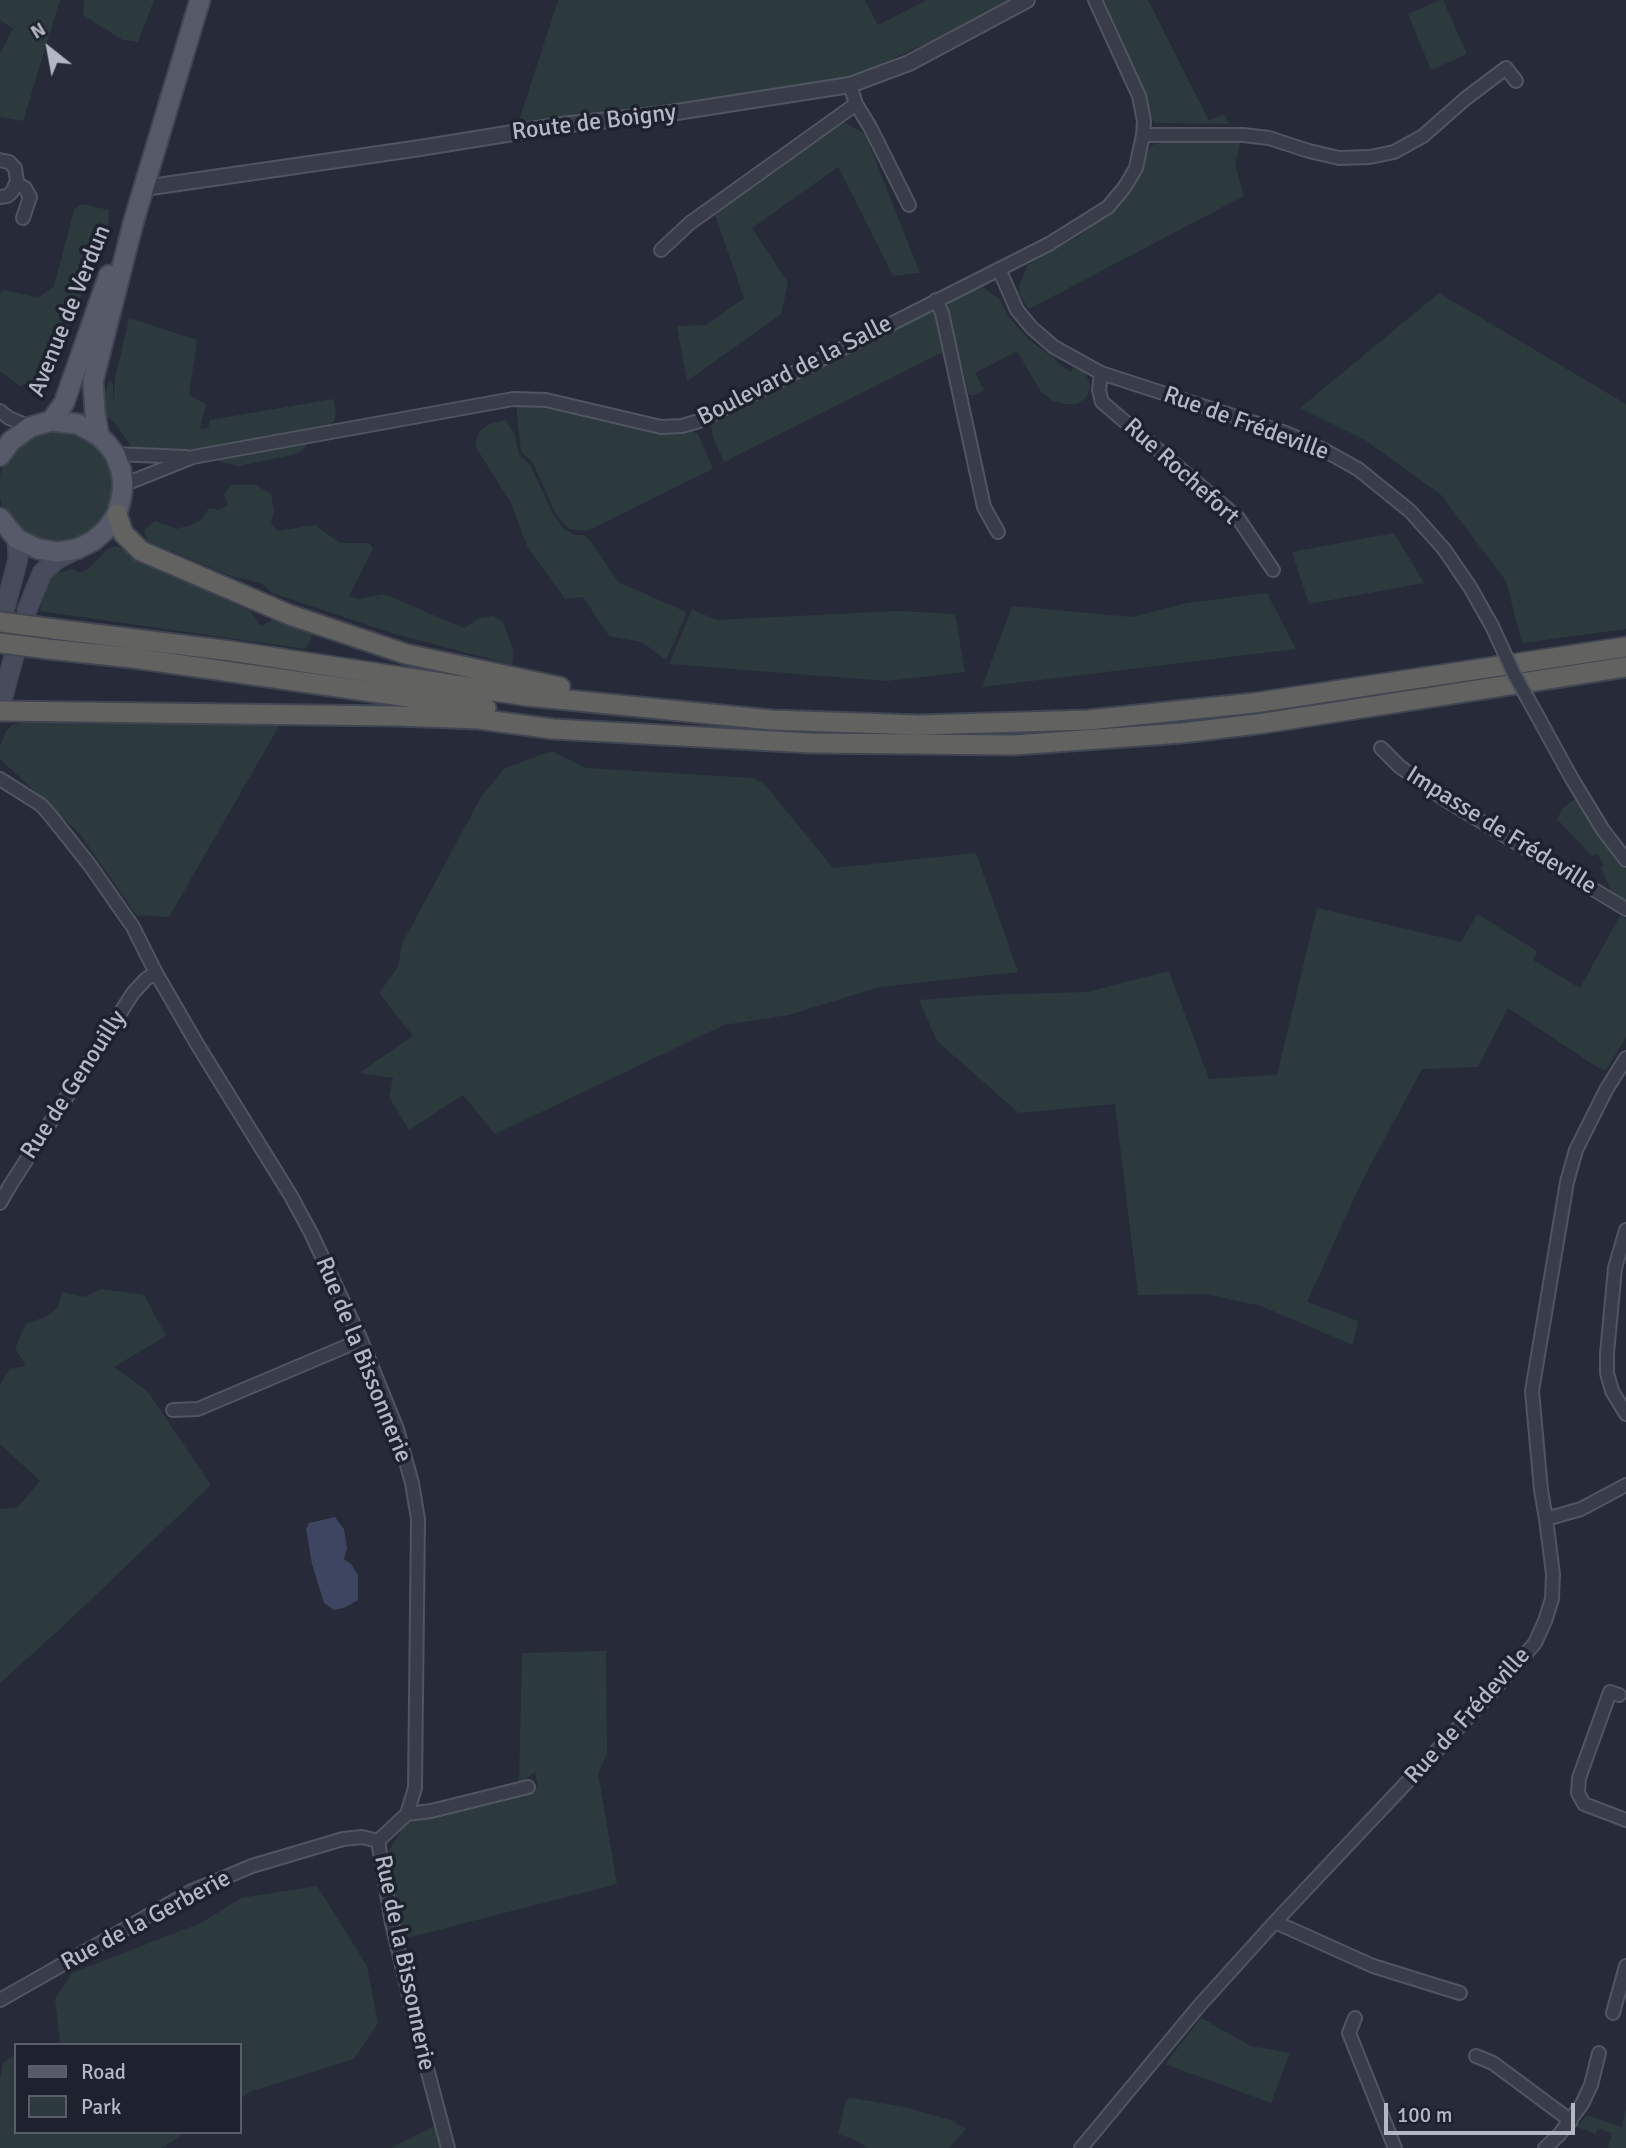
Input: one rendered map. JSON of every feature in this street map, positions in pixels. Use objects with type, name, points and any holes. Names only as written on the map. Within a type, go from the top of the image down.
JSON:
[{"type":"highway","points":[[117,513],[123,533],[141,551],[290,615],[406,654],[540,684],[602,693],[675,711]]},
{"type":"highway","points":[[3,615],[54,629],[231,651],[527,696],[772,720],[919,725],[1088,720],[1254,703],[1626,646]]},
{"type":"highway","points":[[7,649],[48,649],[133,659],[590,723],[723,738]]},
{"type":"highway","points":[[0,710],[464,718],[553,729],[810,743],[1014,745],[1265,723],[1626,667]]},
{"type":"main road","name":"Avenue de Verdun","points":[[99,436],[93,382],[134,220],[200,0]]},
{"type":"main road","name":"Avenue de Verdun","points":[[51,421],[64,403],[112,265],[134,220]]},
{"type":"main road","points":[[0,456],[11,440],[30,427],[51,421],[78,424],[99,436],[115,454],[121,470],[121,499],[117,513],[107,529],[42,573],[27,610]]},
{"type":"main road","points":[[0,518],[17,539],[38,549],[57,552],[76,549]]},
{"type":"main road","points":[[3,615],[18,559],[17,539]]},
{"type":"main road","points":[[0,710],[7,649]]},
{"type":"street","name":"Route de Boigny","points":[[144,188],[850,85],[909,63],[1027,0]]},
{"type":"street","name":"Boulevard de la Salle","points":[[123,485],[193,457],[513,399],[546,400],[661,427],[682,426],[699,421],[1059,238],[1108,206],[1124,188],[1136,168],[1143,135],[1143,107],[1095,0]]},
{"type":"street","points":[[1143,135],[1243,135],[1269,138],[1339,158],[1370,156],[1394,152],[1423,136],[1506,68],[1516,80]]},
{"type":"street","points":[[850,85],[856,104],[909,205]]},
{"type":"street","points":[[661,250],[690,223],[856,104]]},
{"type":"street","points":[[0,160],[9,162],[17,175],[16,184],[7,196],[0,197]]},
{"type":"street","points":[[16,184],[25,188],[30,197],[23,218]]},
{"type":"street","name":"Rue de Frédeville","points":[[999,269],[1017,310],[1032,328],[1054,347],[1101,373],[1286,433],[1322,449],[1357,469],[1410,512],[1444,549],[1470,587],[1572,779],[1603,830],[1626,860]]},
{"type":"street","points":[[936,300],[943,313],[984,507],[998,532]]},
{"type":"street","name":"Rue Rochefort","points":[[1101,373],[1099,390],[1102,402],[1238,518],[1273,570]]},
{"type":"street","points":[[0,411],[30,427]]},
{"type":"street","name":"Boulevard de la Salle","points":[[115,454],[193,457]]},
{"type":"street","name":"Impasse de Frédeville","points":[[1381,748],[1399,766],[1444,799],[1626,909]]},
{"type":"street","name":"Rue de la Bissonnerie","points":[[0,779],[41,805],[67,834],[133,927],[197,1044],[311,1233],[397,1429],[412,1483],[418,1519],[415,1788],[407,1814],[378,1841],[392,1923],[448,2148]]},
{"type":"street","name":"Rue de Genouilly","points":[[0,1203],[134,993],[146,979],[156,973]]},
{"type":"street","name":"Rue de Frédeville","points":[[1081,2148],[1199,2006],[1535,1643],[1552,1599],[1553,1574],[1541,1490],[1532,1391],[1567,1182],[1576,1150],[1606,1090],[1626,1058]]},
{"type":"street","points":[[1626,1230],[1615,1268],[1606,1353],[1607,1373],[1612,1391],[1626,1414]]},
{"type":"street","points":[[173,1410],[198,1409],[360,1340]]},
{"type":"street","points":[[1546,1519],[1581,1509],[1626,1485]]},
{"type":"street","points":[[1619,1695],[1610,1692],[1579,1778],[1578,1793],[1584,1804],[1626,1820]]},
{"type":"street","points":[[407,1814],[431,1811],[528,1787]]},
{"type":"street","name":"Rue de la Gerberie","points":[[0,2000],[190,1892],[242,1870],[343,1839],[362,1837],[378,1841]]},
{"type":"street","points":[[1275,1922],[1373,1966],[1460,1993]]},
{"type":"street","points":[[1613,2013],[1626,1966]]},
{"type":"street","points":[[1355,2018],[1349,2033],[1395,2148]]},
{"type":"street","points":[[1545,2148],[1571,2121],[1582,2104],[1591,2085],[1599,2053]]},
{"type":"street","points":[[1476,2056],[1493,2063],[1571,2121]]},
{"type":"green space","points":[[0,0],[60,0],[23,121],[0,117],[0,53],[13,29],[0,20]]},
{"type":"green space","points":[[84,0],[154,0],[138,42],[123,40],[83,15]]},
{"type":"green space","points":[[558,0],[865,0],[878,25],[927,0],[1010,0],[925,44],[848,79],[518,124]]},
{"type":"green space","points":[[1104,0],[1148,0],[1209,121],[1224,114],[1229,124],[1156,123],[1151,119],[1139,77]]},
{"type":"green space","points":[[1443,0],[1467,54],[1431,70],[1408,14]]},
{"type":"green space","points":[[844,122],[865,134],[920,273],[893,276],[838,167],[752,228],[788,283],[781,314],[687,381],[677,326],[706,325],[744,298],[715,215]]},
{"type":"green space","points":[[1164,142],[1240,143],[1235,165],[1244,196],[1029,309],[1020,296],[1019,286],[1028,265],[1079,236],[1124,199],[1139,173],[1146,153],[1152,145]]},
{"type":"green space","points":[[82,204],[109,210],[108,226],[51,374],[20,386],[0,371],[0,292],[5,290],[38,298],[54,286],[74,210]]},
{"type":"green space","points":[[983,287],[1000,300],[1009,317],[1027,338],[1061,366],[1071,372],[1074,366],[1085,373],[1090,389],[1086,398],[1077,404],[1053,401],[1041,392],[1017,351],[975,373],[984,390],[969,395],[947,305],[950,300]]},
{"type":"green space","points":[[1439,293],[1626,404],[1626,629],[1522,643],[1506,581],[1441,495],[1365,440],[1300,408]]},
{"type":"green space","points":[[925,313],[933,313],[938,320],[943,352],[724,462],[713,437],[711,426],[714,422]]},
{"type":"green space","points":[[129,318],[197,340],[189,395],[206,404],[200,429],[208,428],[210,420],[333,399],[336,412],[334,421],[326,427],[186,450],[134,451],[116,424],[103,414],[102,401],[110,380],[113,384],[113,405],[115,379]]},
{"type":"green space","points":[[516,405],[540,407],[653,431],[693,431],[698,434],[713,469],[587,531],[569,529],[556,514],[533,463],[521,451]]},
{"type":"green space","points":[[506,420],[515,436],[519,455],[530,465],[554,516],[564,529],[590,540],[618,582],[684,611],[686,615],[666,660],[642,642],[609,636],[583,597],[565,599],[527,546],[511,503],[475,446],[479,431],[490,424]]},
{"type":"green space","points":[[56,430],[78,434],[88,439],[104,455],[109,465],[113,487],[109,509],[104,519],[88,535],[78,540],[56,544],[34,540],[24,535],[8,519],[3,509],[-1,487],[3,465],[8,455],[24,439],[34,434]]},
{"type":"green space","points":[[304,442],[307,447],[296,454],[238,466],[220,462],[217,458]]},
{"type":"green space","points":[[232,485],[256,485],[271,494],[274,511],[271,523],[277,531],[315,525],[340,543],[369,543],[373,549],[349,596],[358,599],[384,594],[464,628],[480,618],[493,616],[503,622],[514,652],[512,665],[395,634],[272,593],[263,584],[231,576],[147,541],[144,530],[155,521],[176,529],[201,520],[209,508],[219,510],[228,506],[224,494]]},
{"type":"green space","points":[[1394,533],[1424,583],[1309,604],[1292,552]]},
{"type":"green space","points":[[117,546],[250,611],[261,626],[274,619],[313,635],[305,649],[40,611],[47,582],[58,573],[73,569],[79,573],[87,570],[109,548]]},
{"type":"green space","points":[[1267,593],[1296,649],[982,687],[1012,606],[1132,617],[1187,603]]},
{"type":"green space","points":[[692,609],[716,620],[898,611],[955,614],[965,672],[887,681],[669,664]]},
{"type":"green space","points":[[282,721],[169,917],[136,915],[80,834],[0,759],[0,746],[6,731],[12,725],[24,722]]},
{"type":"green space","points":[[551,751],[586,768],[754,778],[765,785],[833,868],[976,853],[1018,972],[879,987],[789,1015],[724,1025],[495,1134],[463,1095],[409,1130],[389,1097],[393,1078],[359,1073],[413,1036],[379,993],[398,967],[402,944],[481,797],[504,769]]},
{"type":"green space","points":[[1575,799],[1626,870],[1626,904],[1611,891],[1601,868],[1604,865],[1597,854],[1592,856],[1557,819],[1562,809]]},
{"type":"green space","points":[[1317,908],[1461,942],[1477,914],[1537,951],[1533,960],[1580,988],[1620,916],[1626,919],[1626,1037],[1606,1070],[1600,1069],[1508,1008],[1478,1067],[1422,1069],[1362,1181],[1307,1302],[1358,1321],[1353,1345],[1261,1306],[1205,1294],[1138,1295],[1115,1104],[1019,1113],[937,1041],[919,1000],[1087,992],[1169,971],[1209,1079],[1277,1075]]},
{"type":"green space","points":[[101,1289],[144,1295],[166,1336],[114,1367],[148,1392],[211,1485],[0,1683],[0,1509],[17,1508],[40,1481],[0,1444],[0,1385],[10,1369],[26,1366],[15,1348],[26,1324],[47,1316],[58,1308],[62,1292],[84,1297]]},
{"type":"green space","points":[[606,1651],[607,1754],[598,1773],[617,1884],[403,1939],[387,1863],[389,1851],[404,1825],[432,1814],[538,1787],[535,1772],[519,1784],[522,1653]]},
{"type":"green space","points":[[317,1886],[367,1966],[378,2023],[354,2059],[252,2091],[242,2098],[242,2043],[61,2043],[55,1999],[72,1973],[201,1923],[241,1898]]},
{"type":"green space","points":[[1201,2018],[1251,2046],[1290,2053],[1271,2103],[1165,2064]]},
{"type":"green space","points":[[14,2055],[14,2134],[183,2134],[161,2148],[0,2148],[0,2078],[3,2063]]},
{"type":"green space","points":[[853,2098],[904,2107],[950,2120],[966,2129],[949,2148],[867,2148],[856,2140],[838,2134],[846,2100]]},
{"type":"green space","points":[[1626,2106],[1626,2148],[1608,2148],[1612,2133],[1598,2129],[1595,2134],[1577,2127],[1587,2115],[1622,2127]]},
{"type":"green space","points":[[435,2126],[440,2148],[391,2148]]},
{"type":"water","points":[[335,1517],[344,1529],[347,1548],[344,1559],[358,1575],[358,1600],[334,1610],[324,1603],[312,1564],[306,1529],[309,1523]]}]
